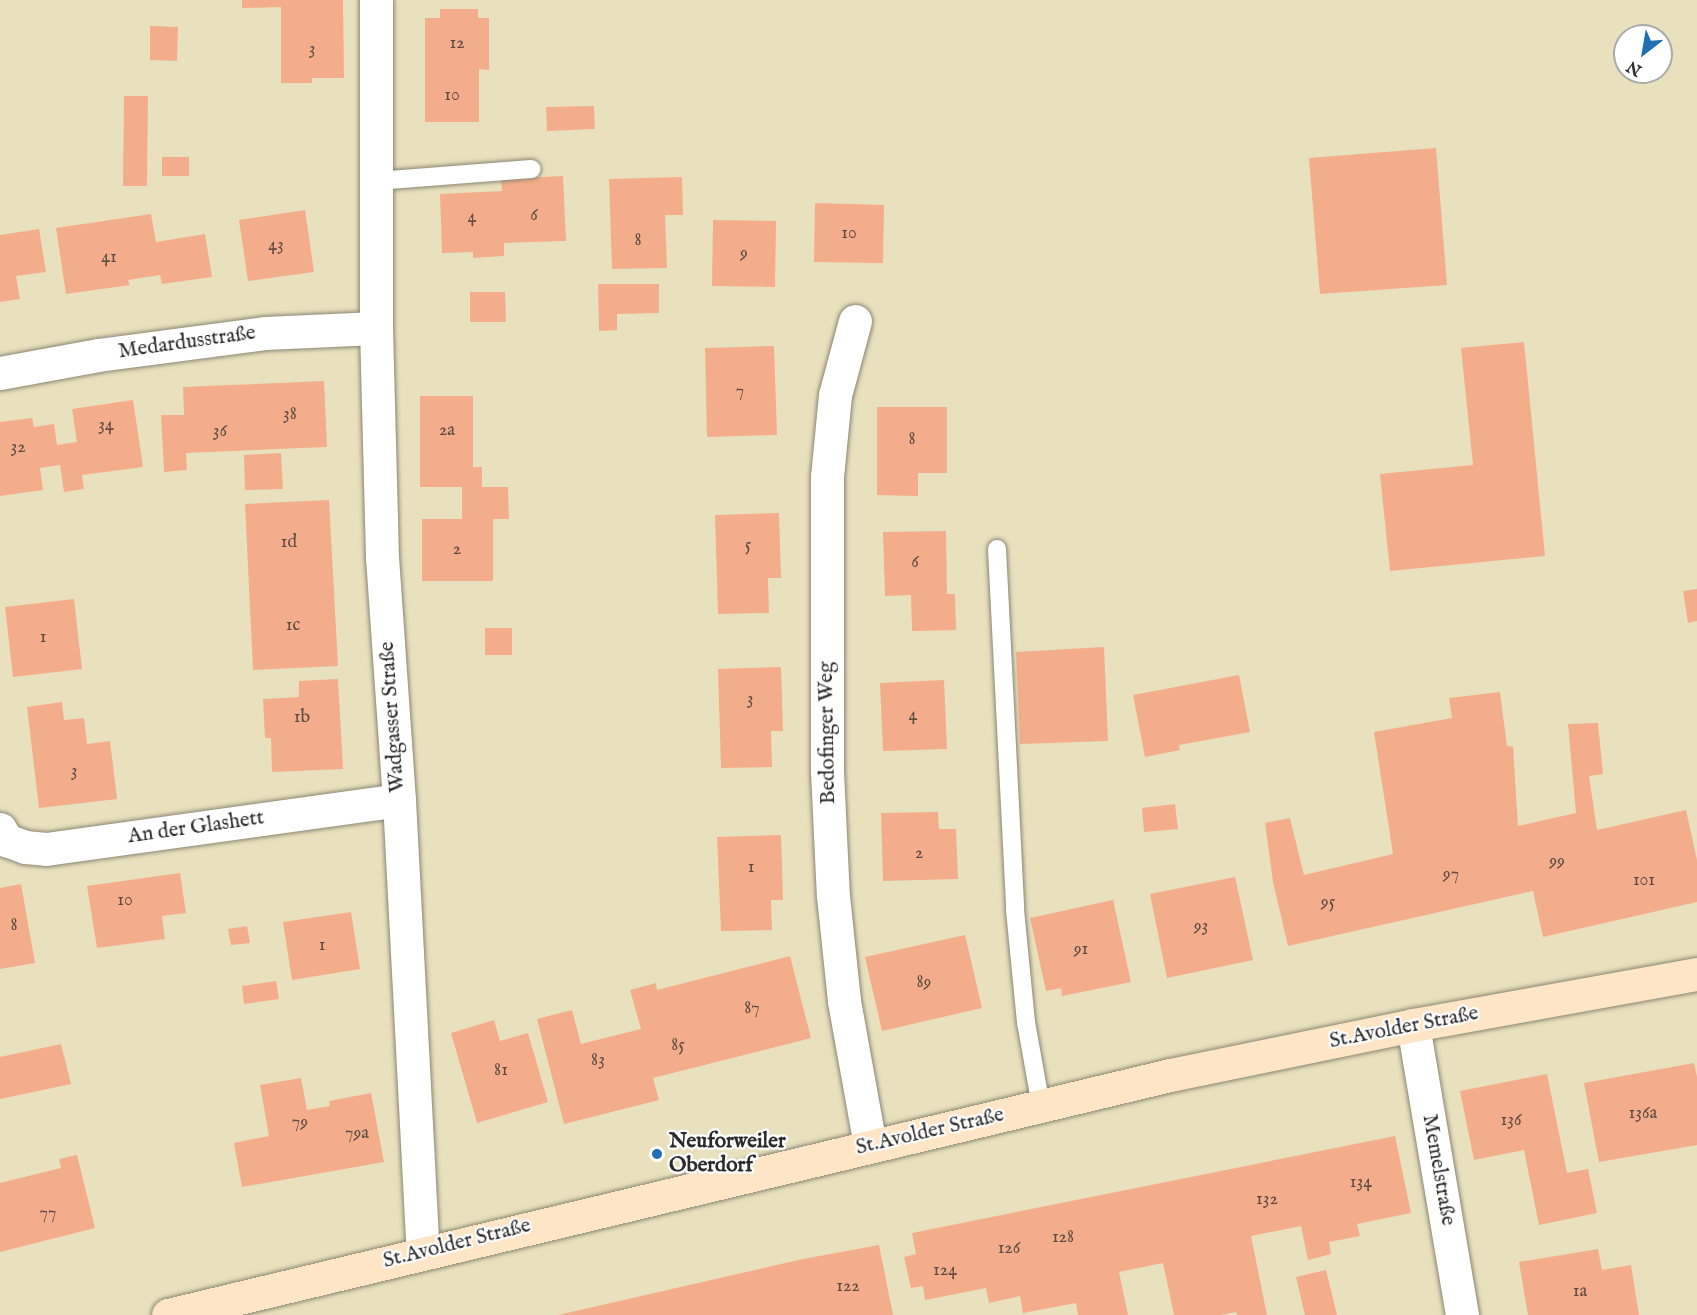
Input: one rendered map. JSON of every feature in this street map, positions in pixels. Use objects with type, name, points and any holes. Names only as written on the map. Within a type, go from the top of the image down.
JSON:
[{"type":"main road","name":"St.Avolder Straße","points":[[168,1315],[423,1252],[1170,1075],[1413,1025],[1697,974]]},
{"type":"street","name":"Wadgasser Straße","points":[[376,0],[376,328],[382,557],[399,800],[423,1252]]},
{"type":"street","name":"Bedofinger Weg","points":[[855,321],[835,395],[827,477],[827,771],[833,896],[844,1001],[870,1145]]},
{"type":"street","name":"Medardusstraße","points":[[0,373],[98,355],[265,333],[376,328]]},
{"type":"street","name":"An der Glashett","points":[[0,828],[6,840],[25,847],[46,849],[399,800]]},
{"type":"street","name":"Memelstraße","points":[[1413,1025],[1462,1315]]},
{"type":"lane","points":[[376,181],[532,169]]},
{"type":"lane","points":[[997,549],[1015,910],[1026,1022],[1041,1106]]},
{"type":"building","points":[[242,0],[343,0],[344,78],[312,78],[312,83],[281,83],[281,7],[242,8]]},
{"type":"building","points":[[440,9],[478,9],[478,18],[489,18],[489,70],[479,69],[479,122],[425,122],[425,18],[440,18]]},
{"type":"building","points":[[150,26],[178,27],[177,61],[150,60]]},
{"type":"building","points":[[124,96],[148,96],[147,186],[123,186]]},
{"type":"building","points":[[594,106],[595,129],[547,131],[546,107]]},
{"type":"building","points":[[1436,148],[1447,285],[1320,294],[1309,158]]},
{"type":"building","points":[[162,157],[189,157],[189,176],[162,176]]},
{"type":"building","points":[[563,176],[566,241],[504,243],[504,256],[473,258],[473,252],[442,253],[440,194],[502,191],[501,179]]},
{"type":"building","points":[[682,177],[683,215],[665,215],[667,268],[612,269],[609,179]]},
{"type":"building","points":[[815,203],[884,205],[883,263],[814,262]]},
{"type":"building","points":[[305,210],[314,272],[248,281],[239,220]]},
{"type":"building","points":[[151,214],[156,242],[205,234],[212,277],[162,284],[160,275],[128,280],[130,285],[66,294],[56,228]]},
{"type":"building","points":[[713,220],[776,221],[775,287],[712,286]]},
{"type":"building","points":[[39,229],[46,272],[16,276],[20,299],[0,302],[0,235]]},
{"type":"building","points":[[598,284],[659,284],[659,313],[617,314],[617,330],[599,331]]},
{"type":"building","points":[[470,292],[505,292],[506,322],[470,322]]},
{"type":"building","points":[[1524,342],[1545,556],[1390,571],[1380,474],[1473,465],[1461,348]]},
{"type":"building","points":[[774,346],[777,435],[707,437],[705,348]]},
{"type":"building","points":[[324,381],[327,447],[186,453],[187,470],[164,472],[161,415],[184,415],[183,387]]},
{"type":"building","points":[[420,396],[473,396],[473,467],[482,467],[482,487],[508,487],[509,519],[493,519],[493,581],[422,581],[422,519],[462,519],[462,487],[420,487]]},
{"type":"building","points":[[133,400],[143,467],[82,475],[84,489],[64,492],[60,465],[40,468],[43,490],[0,496],[0,422],[32,418],[34,427],[54,424],[57,445],[77,442],[72,409]]},
{"type":"building","points":[[877,407],[947,407],[947,473],[918,473],[918,496],[877,495]]},
{"type":"building","points":[[281,453],[283,489],[245,490],[244,455]]},
{"type":"building","points":[[329,500],[338,666],[253,670],[245,504]]},
{"type":"building","points":[[779,513],[781,578],[768,578],[769,613],[718,614],[715,515]]},
{"type":"building","points":[[946,531],[947,594],[955,594],[956,630],[912,631],[911,595],[885,596],[883,532]]},
{"type":"building","points":[[1697,589],[1697,621],[1688,623],[1683,591]]},
{"type":"building","points":[[74,599],[82,669],[13,677],[5,607]]},
{"type":"building","points":[[485,628],[512,628],[512,655],[485,655]]},
{"type":"building","points":[[1104,647],[1108,741],[1020,744],[1016,652]]},
{"type":"building","points":[[781,667],[783,731],[771,731],[772,767],[721,768],[718,669]]},
{"type":"building","points":[[1239,675],[1250,732],[1179,745],[1180,750],[1145,757],[1133,695]]},
{"type":"building","points":[[338,679],[343,769],[272,772],[271,738],[265,738],[263,699],[299,697],[299,681]]},
{"type":"building","points":[[944,680],[947,749],[883,751],[880,683]]},
{"type":"building","points":[[1500,692],[1507,746],[1513,747],[1518,826],[1576,813],[1568,724],[1598,723],[1603,774],[1589,776],[1597,830],[1686,810],[1697,860],[1697,902],[1543,937],[1533,891],[1288,946],[1273,882],[1265,823],[1290,818],[1304,875],[1393,854],[1374,732],[1452,718],[1449,698]]},
{"type":"building","points":[[62,702],[64,720],[84,718],[87,744],[110,741],[117,799],[39,808],[27,707]]},
{"type":"building","points":[[1175,804],[1178,829],[1144,832],[1142,808]]},
{"type":"building","points":[[938,812],[939,829],[956,829],[958,879],[883,881],[881,813]]},
{"type":"building","points":[[781,835],[783,900],[771,900],[772,930],[721,931],[717,837]]},
{"type":"building","points":[[180,873],[186,913],[162,916],[165,939],[97,948],[87,886]]},
{"type":"building","points":[[1235,877],[1253,960],[1167,978],[1150,894]]},
{"type":"building","points":[[21,884],[35,963],[0,969],[0,888]]},
{"type":"building","points":[[1113,900],[1131,982],[1062,996],[1061,988],[1046,991],[1030,918]]},
{"type":"building","points":[[351,912],[360,969],[292,980],[283,922]]},
{"type":"building","points":[[247,926],[250,943],[231,945],[228,929]]},
{"type":"building","points":[[965,935],[982,1008],[882,1031],[865,957]]},
{"type":"building","points":[[790,956],[811,1038],[653,1078],[659,1100],[564,1124],[537,1019],[572,1010],[581,1044],[641,1029],[630,990],[656,983],[657,990]]},
{"type":"building","points":[[276,981],[279,999],[244,1004],[242,986]]},
{"type":"building","points":[[494,1020],[500,1041],[528,1033],[548,1102],[477,1123],[451,1033]]},
{"type":"building","points":[[61,1044],[71,1084],[0,1099],[0,1057]]},
{"type":"building","points":[[1694,1063],[1697,1077],[1697,1145],[1599,1162],[1584,1083]]},
{"type":"building","points":[[1547,1074],[1567,1173],[1588,1169],[1597,1213],[1539,1225],[1524,1150],[1474,1160],[1460,1091]]},
{"type":"building","points":[[301,1078],[307,1110],[330,1106],[329,1101],[371,1093],[384,1162],[242,1187],[234,1143],[269,1136],[260,1085]]},
{"type":"building","points":[[1395,1136],[1411,1213],[1357,1224],[1360,1236],[1329,1242],[1331,1254],[1308,1260],[1301,1226],[1251,1236],[1267,1315],[1237,1315],[1236,1312],[1220,1315],[1174,1315],[1163,1263],[1119,1272],[1128,1315],[1078,1315],[1076,1303],[1023,1313],[1020,1296],[989,1303],[986,1288],[925,1300],[923,1286],[911,1288],[904,1257],[916,1254],[912,1233]]},
{"type":"building","points":[[77,1155],[95,1228],[0,1252],[0,1183],[61,1168],[59,1159]]},
{"type":"building","points":[[879,1245],[893,1315],[558,1315],[803,1259]]},
{"type":"building","points":[[1598,1249],[1602,1270],[1631,1265],[1639,1315],[1528,1315],[1519,1262]]},
{"type":"building","points":[[1326,1270],[1337,1315],[1305,1315],[1296,1277]]},
{"type":"place","name":"Neuforweiler Oberdorf","points":[[657,1154]]}]
